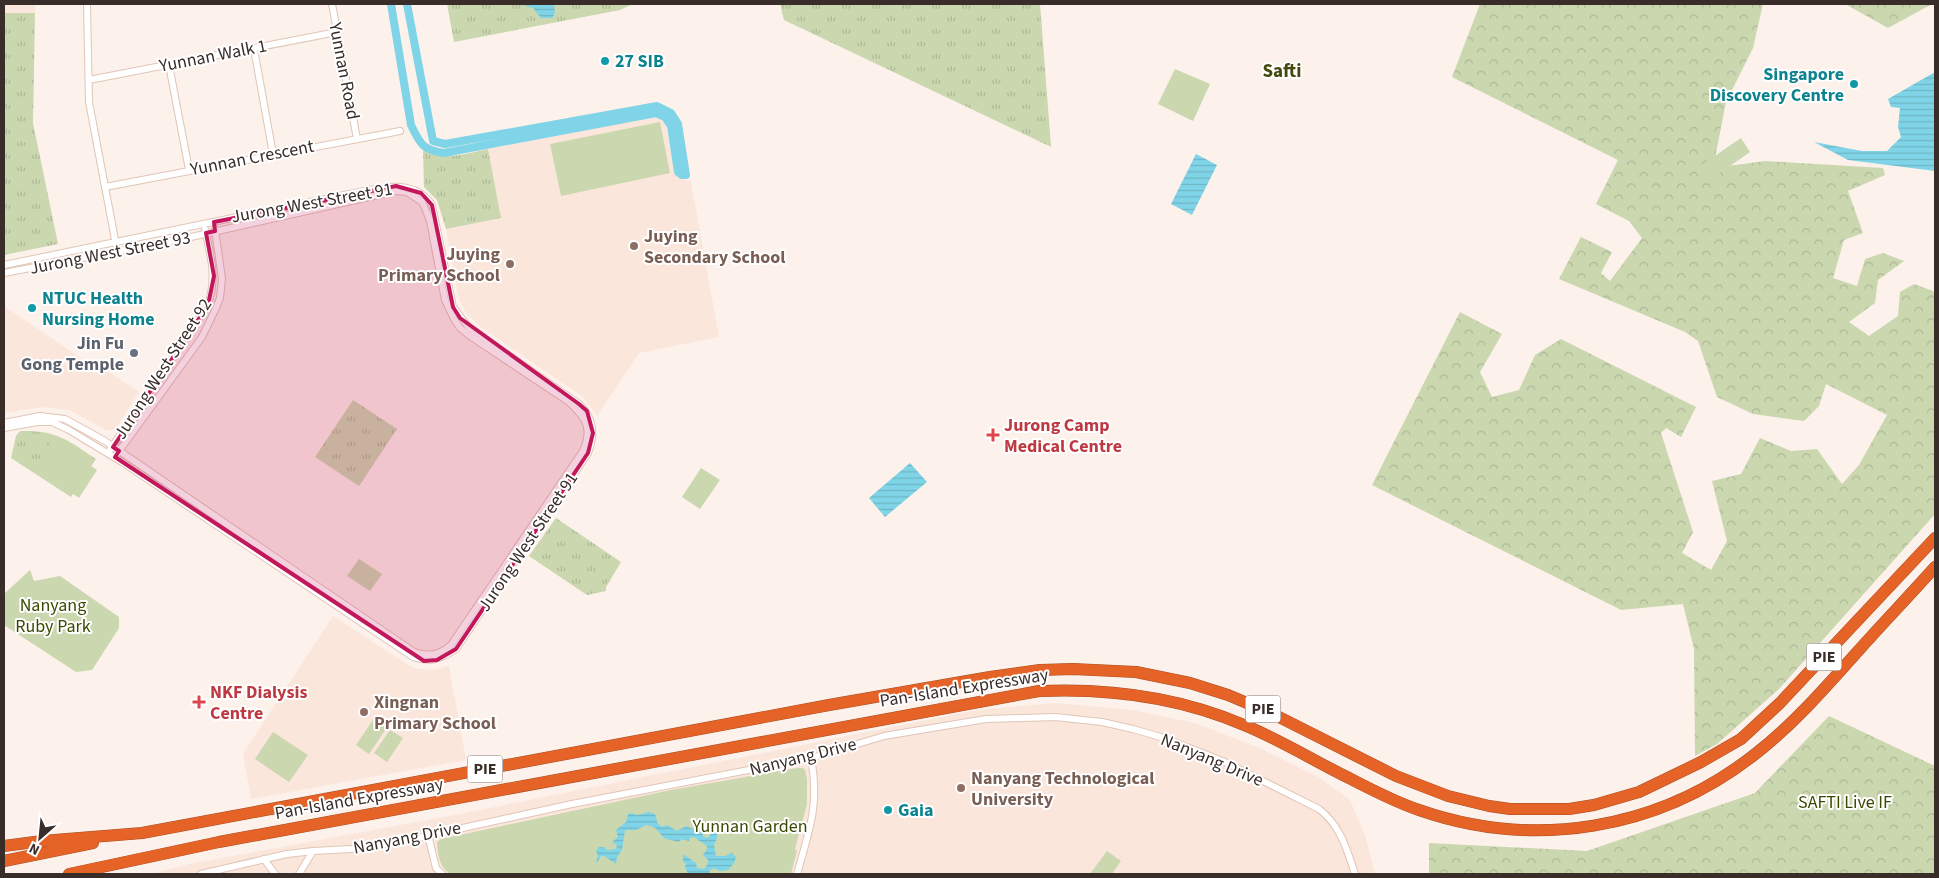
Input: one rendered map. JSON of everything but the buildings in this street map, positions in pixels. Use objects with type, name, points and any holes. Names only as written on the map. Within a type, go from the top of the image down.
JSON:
[{"type":"highway","name":"Pan-Island Expressway","points":[[4,861],[829,706],[1040,670],[1073,668],[1136,672],[1190,683],[1228,695],[1252,704],[1396,776],[1448,796],[1503,808],[1569,810],[1640,792],[1701,762],[1741,739],[1780,704],[1935,538]]},
{"type":"highway","name":"Pan-Island Expressway","points":[[70,874],[219,842],[906,714],[1039,691],[1063,690],[1098,690],[1142,695],[1211,712],[1261,732],[1347,777],[1400,802],[1433,814],[1470,824],[1498,828],[1549,831],[1604,825],[1640,816],[1686,798],[1711,784],[1755,754],[1815,699],[1935,568]]},
{"type":"highway","points":[[4,846],[42,841],[142,834]]},
{"type":"highway","points":[[105,874],[112,872],[120,864]]},
{"type":"street","points":[[87,4],[89,102],[117,242],[116,252]]},
{"type":"street","name":"Yunnan Road","points":[[332,4],[357,139]]},
{"type":"street","name":"Yunnan Walk 1","points":[[89,80],[337,32]]},
{"type":"street","points":[[254,49],[273,154]]},
{"type":"street","points":[[169,65],[189,170]]},
{"type":"street","name":"Yunnan Crescent","points":[[105,187],[400,131]]},
{"type":"street","name":"Jurong West Street 91","points":[[4,423],[40,416],[65,419],[112,447],[117,454],[408,654],[424,661],[437,660],[456,649],[588,453],[593,433],[587,411],[580,404],[473,332],[460,318],[453,307],[432,204],[421,193],[409,187],[396,186],[214,222]]},
{"type":"street","name":"Jurong West Street 91","points":[[4,428],[37,422],[52,422],[69,430],[108,453],[117,454],[406,647],[424,655],[435,655],[452,646],[584,451],[588,432],[581,414],[568,402],[460,328],[445,300],[430,221],[425,208],[407,192],[396,191],[215,231]]},
{"type":"street","name":"Jurong West Street 93","points":[[4,265],[214,222]]},
{"type":"street","name":"Jurong West Street 92","points":[[117,454],[202,337],[216,308],[221,290],[222,272],[214,222]]},
{"type":"street","name":"Jurong West Street 92","points":[[108,453],[208,305],[213,289],[214,276],[204,224]]},
{"type":"street","name":"Jurong West Street 93","points":[[4,273],[215,231]]},
{"type":"street","points":[[192,330],[202,337]]},
{"type":"street","name":"Nanyang Drive","points":[[201,874],[313,850],[351,849],[428,835],[572,804],[811,758],[884,736],[986,718],[1055,717],[1102,722],[1164,738],[1225,762],[1320,809],[1328,816],[1340,833],[1355,874]]},
{"type":"street","points":[[797,874],[815,803],[815,783],[811,758]]},
{"type":"street","points":[[428,835],[433,860],[436,868],[442,874]]},
{"type":"street","points":[[299,874],[313,850]]},
{"type":"street","points":[[264,859],[275,874]]},
{"type":"highlighted area","points":[[396,186],[421,193],[432,205],[453,307],[460,318],[579,404],[587,411],[593,433],[588,453],[456,649],[437,660],[424,661],[115,457],[119,451],[113,447],[208,305],[214,276],[206,233],[215,231],[214,222]]},
{"type":"shaded area","points":[[4,4],[35,4],[35,13],[4,13]]},
{"type":"shaded area","name":"Juying Secondary School","points":[[653,117],[665,122],[677,175],[691,181],[719,337],[639,353],[597,416],[583,397],[479,326],[466,313],[459,299],[446,229],[501,218],[488,149]]},
{"type":"shaded area","points":[[4,306],[100,371],[103,368],[139,392],[116,428],[106,430],[69,410],[41,407],[4,413]]},
{"type":"shaded area","name":"Xingnan Primary School","points":[[333,616],[413,668],[432,670],[449,666],[466,760],[251,799],[243,754]]},
{"type":"shaded area","name":"Nanyang Technological University","points":[[1055,703],[1132,710],[1195,723],[1259,748],[1317,776],[1350,800],[1365,835],[1375,874],[152,874],[189,864],[460,814],[976,710]]},
{"type":"green space","points":[[447,4],[633,4],[620,10],[454,42]]},
{"type":"green space","points":[[780,4],[1040,4],[1051,147],[784,20]]},
{"type":"green space","points":[[1480,4],[1763,4],[1753,48],[1726,102],[1713,168],[1765,161],[1883,168],[1885,175],[1848,191],[1863,233],[1844,240],[1833,278],[1857,286],[1865,259],[1883,253],[1904,261],[1878,280],[1875,303],[1849,322],[1869,336],[1898,316],[1900,292],[1914,284],[1933,291],[1935,295],[1935,514],[1779,689],[1717,744],[1695,756],[1694,649],[1683,604],[1621,610],[1372,485],[1460,312],[1502,334],[1480,372],[1492,397],[1519,390],[1535,355],[1561,339],[1696,407],[1681,437],[1666,428],[1661,433],[1693,532],[1682,553],[1711,570],[1727,541],[1712,481],[1741,474],[1760,438],[1791,451],[1817,449],[1842,484],[1859,465],[1887,415],[1826,384],[1819,406],[1804,421],[1753,414],[1717,397],[1698,341],[1685,332],[1559,279],[1581,237],[1612,252],[1601,273],[1610,281],[1642,238],[1629,221],[1596,204],[1618,160],[1452,77]]},
{"type":"green space","points":[[1845,4],[1932,4],[1888,28]]},
{"type":"green space","points":[[4,13],[35,13],[33,123],[58,244],[4,255]]},
{"type":"green space","points":[[1175,69],[1210,84],[1193,121],[1158,104]]},
{"type":"green space","points":[[660,122],[670,173],[561,196],[550,144]]},
{"type":"green space","points":[[1741,138],[1750,152],[1710,180],[1700,166]]},
{"type":"green space","points":[[488,149],[501,218],[446,229],[437,200],[424,187],[423,150],[447,156]]},
{"type":"green space","points":[[353,400],[397,429],[359,486],[315,457]]},
{"type":"green space","points":[[20,431],[52,434],[77,446],[96,459],[71,497],[11,458],[16,436]]},
{"type":"green space","points":[[53,439],[97,470],[79,498],[34,466]]},
{"type":"green space","points":[[701,468],[720,480],[700,509],[682,497]]},
{"type":"green space","points":[[556,518],[621,562],[606,587],[606,591],[587,595],[529,556]]},
{"type":"green space","points":[[359,559],[382,574],[370,591],[347,576]]},
{"type":"green space","name":"Nanyang Ruby Park","points":[[30,570],[34,581],[60,576],[119,617],[119,628],[92,670],[76,672],[4,625],[4,594]]},
{"type":"green space","name":"SAFTI Live IF","points":[[1829,716],[1935,766],[1935,874],[1429,874],[1429,843],[1587,851],[1755,793]]},
{"type":"green space","points":[[375,717],[388,726],[369,754],[356,745]]},
{"type":"green space","points":[[390,730],[403,738],[387,762],[374,753]]},
{"type":"green space","points":[[273,732],[308,755],[289,782],[255,759]]},
{"type":"green space","name":"Yunnan Garden","points":[[797,768],[805,770],[807,804],[795,849],[797,851],[791,874],[450,874],[441,864],[437,842],[441,839],[671,790]]},
{"type":"green space","points":[[1107,851],[1121,861],[1112,874],[1090,874]]},
{"type":"water","points":[[520,4],[554,4],[555,13],[552,18],[541,18],[533,8]]},
{"type":"water","points":[[1935,72],[1935,171],[1848,160],[1814,142],[1862,151],[1887,151],[1901,137],[1898,127],[1900,108],[1891,107],[1888,99]]},
{"type":"water","points":[[1196,154],[1217,165],[1192,215],[1171,204]]},
{"type":"water","points":[[910,463],[927,482],[885,517],[869,498]]},
{"type":"water","points":[[649,812],[655,814],[658,824],[662,827],[667,825],[677,831],[686,826],[695,830],[701,829],[703,836],[708,838],[712,832],[717,832],[714,845],[716,856],[725,856],[732,853],[736,857],[734,863],[728,870],[720,871],[714,868],[710,870],[709,874],[688,874],[685,867],[686,864],[683,861],[683,854],[696,863],[697,868],[704,869],[708,864],[708,860],[703,855],[707,846],[694,837],[690,838],[689,841],[682,839],[678,842],[666,839],[657,830],[646,825],[636,830],[625,830],[622,850],[617,857],[616,864],[604,856],[601,856],[596,862],[598,856],[596,851],[599,847],[604,847],[607,850],[616,849],[617,845],[612,842],[618,837],[616,830],[626,822],[628,814],[637,815]]},
{"type":"waterway","points":[[391,4],[411,125],[426,148],[444,153],[656,113],[665,117],[671,126],[678,172],[686,175],[678,124],[671,113],[657,106],[445,144],[433,141],[407,4]]},
{"type":"place","name":"27 SIB","points":[[605,61]]},
{"type":"place","name":"Singapore Discovery Centre","points":[[1854,84]]},
{"type":"place","name":"Juying Secondary School","points":[[634,246]]},
{"type":"place","name":"Juying Primary School","points":[[510,264]]},
{"type":"place","name":"NTUC Health Nursing Home","points":[[32,308]]},
{"type":"place","name":"Jin Fu Gong Temple","points":[[134,353]]},
{"type":"place","name":"Jurong Camp Medical Centre","points":[[993,435]]},
{"type":"place","name":"NKF Dialysis Centre","points":[[199,702]]},
{"type":"place","name":"Xingnan Primary School","points":[[364,712]]},
{"type":"place","name":"Nanyang Technological University","points":[[961,788]]},
{"type":"place","name":"Gaia","points":[[888,810]]},
{"type":"district","name":"Safti","points":[[1282,71]]}]
